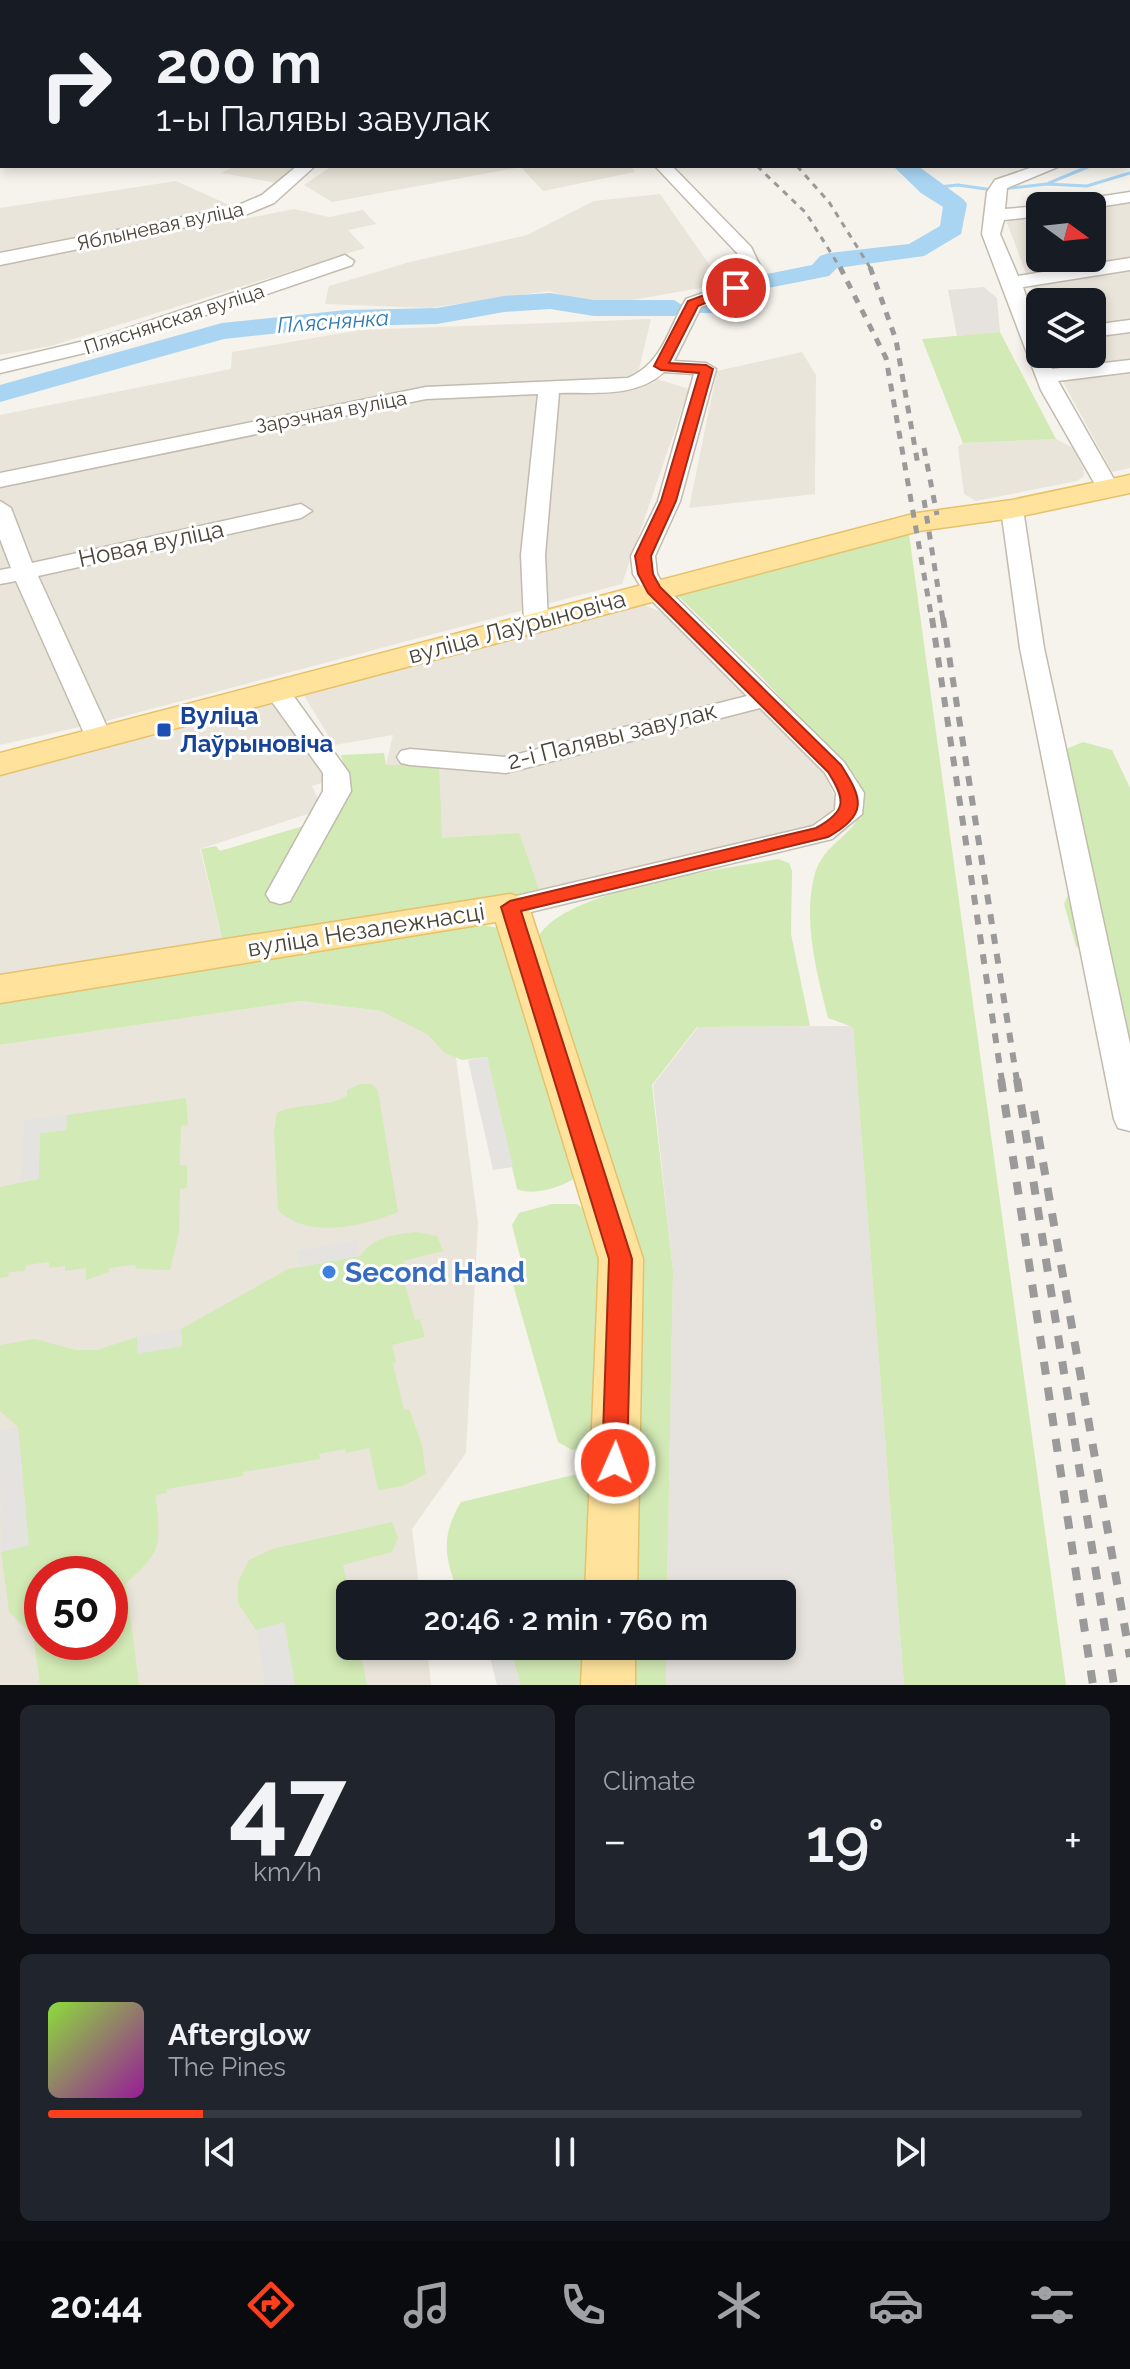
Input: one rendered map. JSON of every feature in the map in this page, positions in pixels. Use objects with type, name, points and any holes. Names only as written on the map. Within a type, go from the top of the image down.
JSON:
[{"type":"main road","name":"вуліца Лаўрыновіча","points":[[0,764],[917,522],[1012,509],[1119,486]]},
{"type":"main road","name":"вуліца Незалежнасці","points":[[0,989],[510,907],[621,1259],[611,1580]]},
{"type":"main road","points":[[608,1685],[609,1660]]},
{"type":"street","name":"Яблыневая вуліца","points":[[0,259],[239,211],[268,199],[305,168]]},
{"type":"street","points":[[510,907],[822,833],[842,821],[850,804],[845,781],[654,590],[645,574],[643,556],[669,501],[706,369],[661,366],[693,303],[736,288],[749,280],[754,272],[749,257],[665,168]]},
{"type":"street","points":[[1026,319],[991,234],[999,181],[1046,168]]},
{"type":"street","points":[[1106,201],[1130,197]]},
{"type":"street","points":[[996,215],[1026,212]]},
{"type":"street","name":"Пляснянская вуліца","points":[[0,367],[101,344],[345,261]]},
{"type":"street","points":[[1012,283],[1130,264]]},
{"type":"street","points":[[1106,329],[1130,326]]},
{"type":"street","name":"Зарэчная вуліца","points":[[0,480],[426,393],[631,384],[647,379],[661,366]]},
{"type":"street","points":[[1047,376],[1130,366]]},
{"type":"street","points":[[1044,368],[1071,433],[1119,486]]},
{"type":"street","points":[[536,622],[533,555],[549,389]]},
{"type":"street","points":[[0,508],[12,574],[100,740]]},
{"type":"street","points":[[1012,509],[1032,648],[1130,1119]]},
{"type":"street","name":"Новая вуліца","points":[[12,574],[301,511]]},
{"type":"street","points":[[278,692],[336,773],[337,791],[280,894]]},
{"type":"street","name":"2-і Палявы завулак","points":[[410,757],[506,765],[766,699]]},
{"type":"shaded area","points":[[231,168],[293,168],[277,183],[221,173]]},
{"type":"shaded area","points":[[329,168],[516,168],[332,202],[304,185]]},
{"type":"shaded area","points":[[522,168],[632,168],[635,172],[543,191]]},
{"type":"shaded area","points":[[176,181],[236,208],[244,219],[294,209],[329,217],[363,210],[376,224],[348,230],[365,248],[51,346],[0,355],[0,208]]},
{"type":"shaded area","points":[[660,194],[723,284],[598,306],[549,291],[430,308],[325,304],[329,286],[410,262],[527,235],[594,201]]},
{"type":"shaded area","points":[[1130,200],[1130,468],[1112,472],[1063,382],[1058,368],[1106,368],[1106,288],[1031,288],[1006,220],[1026,217],[1026,272],[1106,272],[1106,204]]},
{"type":"shaded area","points":[[984,287],[997,298],[1000,332],[957,336],[948,290]]},
{"type":"shaded area","points":[[651,319],[638,373],[689,389],[622,584],[106,721],[0,745],[0,415],[231,369],[232,352],[360,330]]},
{"type":"shaded area","points":[[802,352],[816,375],[815,494],[689,508],[717,371]]},
{"type":"shaded area","points":[[1056,439],[1073,448],[1084,470],[1084,476],[1077,481],[976,501],[964,494],[958,447],[963,443]]},
{"type":"shaded area","points":[[642,604],[672,616],[824,773],[840,809],[826,823],[540,892],[442,838],[386,765],[393,735],[334,745],[303,694]]},
{"type":"shaded area","points":[[277,702],[328,781],[312,786],[323,809],[200,849],[223,942],[0,981],[0,771]]},
{"type":"shaded area","points":[[301,1001],[381,1011],[454,1043],[478,1223],[466,1453],[412,1529],[418,1580],[336,1580],[336,1660],[428,1660],[431,1685],[0,1685],[0,1045]]},
{"type":"shaded area","points":[[853,1026],[904,1685],[666,1685],[666,1660],[796,1660],[796,1580],[667,1580],[673,1271],[653,1085],[698,1027]]},
{"type":"shaded area","points":[[487,1057],[513,1167],[493,1170],[468,1060]]},
{"type":"shaded area","points":[[67,1115],[66,1130],[40,1133],[39,1179],[21,1181],[24,1120]]},
{"type":"shaded area","points":[[357,1240],[360,1256],[300,1267],[297,1251]]},
{"type":"shaded area","points":[[181,1329],[182,1346],[138,1354],[137,1337]]},
{"type":"shaded area","points":[[18,1427],[29,1545],[1,1552],[0,1431]]},
{"type":"shaded area","points":[[284,1622],[295,1685],[265,1685],[256,1630]]},
{"type":"shaded area","points":[[491,1660],[514,1660],[520,1685],[497,1685]]},
{"type":"green space","points":[[1000,332],[1056,439],[963,443],[922,339]]},
{"type":"green space","points":[[909,534],[1066,1685],[904,1685],[853,1027],[828,1018],[816,966],[810,912],[814,877],[820,862],[856,822],[861,810],[861,796],[856,777],[751,666],[679,597],[680,593]]},
{"type":"green space","points":[[1083,742],[1112,750],[1130,788],[1130,1042],[1115,979],[1076,946],[1064,904],[1076,876],[1064,750]]},
{"type":"green space","points":[[384,753],[386,765],[439,765],[442,838],[519,833],[540,892],[223,942],[201,849],[216,846],[220,851],[333,817],[346,772],[341,755]]},
{"type":"green space","points":[[778,859],[789,863],[792,871],[791,934],[810,1026],[697,1027],[652,1085],[673,1271],[667,1580],[628,1580],[635,1255],[537,940],[551,923],[576,908],[608,895],[684,876]]},
{"type":"green space","points":[[478,924],[499,928],[575,1178],[554,1188],[531,1192],[517,1189],[487,1057],[462,1060],[444,1052],[427,1034],[381,1011],[301,1001],[0,1045],[0,1001]]},
{"type":"green space","points":[[360,1084],[372,1084],[378,1091],[398,1212],[369,1222],[336,1228],[304,1225],[290,1219],[278,1210],[274,1130],[277,1113],[339,1100],[347,1096],[347,1090]]},
{"type":"green space","points":[[186,1098],[188,1125],[181,1126],[180,1165],[187,1165],[187,1188],[180,1189],[179,1232],[170,1270],[136,1269],[135,1265],[109,1268],[109,1272],[86,1280],[86,1268],[65,1271],[65,1266],[49,1268],[49,1262],[26,1265],[25,1271],[9,1272],[8,1277],[0,1278],[0,1187],[38,1179],[40,1133],[66,1130],[67,1115]]},
{"type":"green space","points":[[552,1204],[577,1204],[593,1218],[603,1264],[592,1444],[572,1450],[558,1442],[508,1267],[522,1264],[512,1225],[519,1213]]},
{"type":"green space","points":[[416,1232],[437,1236],[443,1251],[403,1261],[408,1276],[403,1277],[415,1320],[420,1319],[425,1337],[392,1345],[396,1362],[393,1364],[404,1410],[409,1409],[422,1445],[426,1474],[403,1486],[378,1490],[369,1448],[346,1453],[345,1449],[319,1454],[320,1459],[167,1489],[167,1493],[156,1495],[157,1545],[147,1562],[128,1581],[128,1556],[24,1556],[24,1626],[9,1612],[1,1552],[28,1545],[18,1427],[0,1411],[0,1345],[35,1339],[76,1350],[97,1350],[137,1337],[138,1353],[182,1345],[181,1329],[288,1269],[360,1256],[378,1240]]},
{"type":"green space","points":[[573,1475],[585,1477],[599,1494],[596,1580],[454,1580],[447,1546],[450,1525],[461,1502]]},
{"type":"green space","points":[[392,1522],[398,1538],[392,1552],[343,1565],[346,1580],[336,1580],[336,1660],[362,1660],[367,1685],[295,1685],[284,1623],[256,1630],[238,1603],[238,1582],[249,1560],[272,1549]]},
{"type":"green space","points":[[128,1599],[139,1685],[40,1685],[36,1660],[128,1660]]},
{"type":"green space","points":[[514,1660],[594,1660],[593,1685],[520,1685]]},
{"type":"green space","points":[[626,1660],[666,1660],[666,1685],[626,1685]]},
{"type":"waterway","name":"Пляснянка","points":[[703,307],[756,283],[820,271],[829,261],[915,251],[952,229],[955,204],[929,188],[906,168]]},
{"type":"waterway","points":[[1049,183],[1085,168]]},
{"type":"waterway","points":[[929,188],[958,185],[993,190],[1047,184],[1087,186],[1130,173]]},
{"type":"waterway","name":"Пляснянка","points":[[0,394],[222,331],[346,318],[437,316],[504,304],[550,301],[594,308],[674,308]]},
{"type":"railway","points":[[759,168],[806,213],[841,269]]},
{"type":"railway","points":[[799,168],[829,202],[870,268]]},
{"type":"railway","points":[[840,267],[886,358],[932,620]]},
{"type":"railway","points":[[870,268],[896,340],[918,465]]},
{"type":"railway","points":[[924,448],[937,515]]},
{"type":"railway","points":[[924,500],[943,620]]},
{"type":"railway","points":[[932,618],[1002,1081]]},
{"type":"railway","points":[[943,618],[1017,1081]]},
{"type":"railway","points":[[1001,1079],[1093,1685]]},
{"type":"railway","points":[[1017,1079],[1114,1685]]},
{"type":"railway","points":[[1034,1111],[1130,1657]]},
{"type":"place","name":"Вуліца Лаўрыновіча","points":[[164,730]]},
{"type":"place","name":"Second Hand","points":[[329,1272]]},
{"type":"route","points":[[615,1463],[621,1259],[510,907],[822,833],[842,821],[848,814],[850,804],[850,793],[835,768],[674,606],[654,590],[645,574],[643,556],[669,501],[706,369],[661,366],[686,323],[693,303],[736,288]]}]
